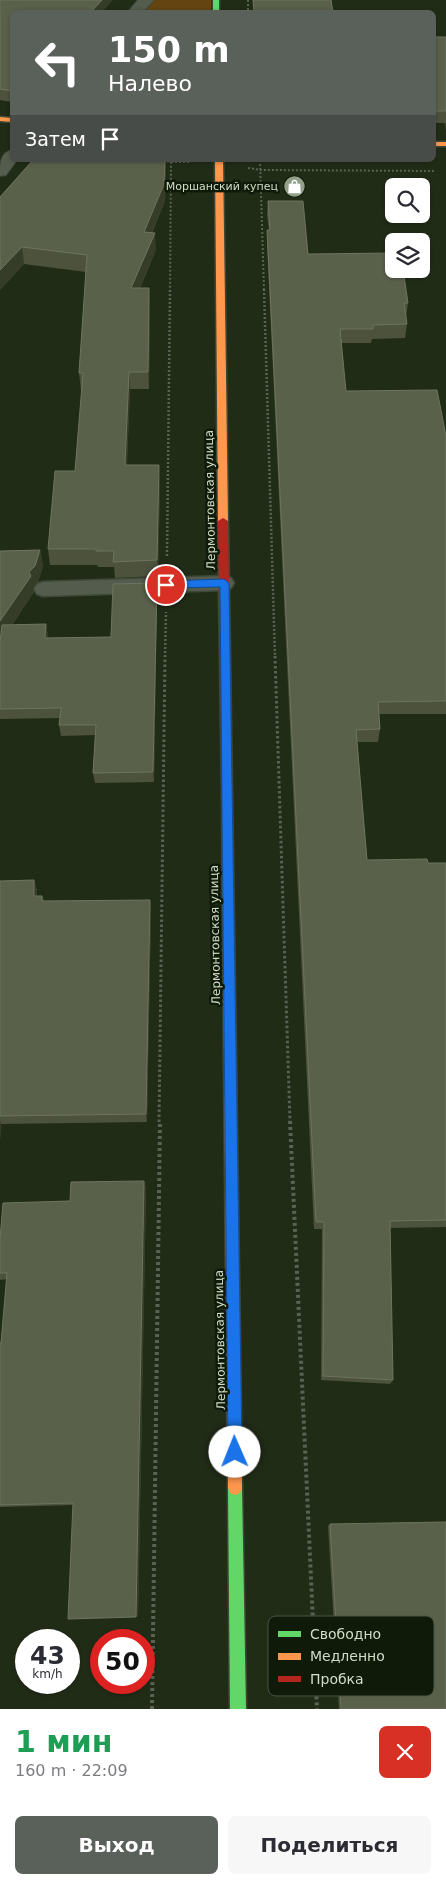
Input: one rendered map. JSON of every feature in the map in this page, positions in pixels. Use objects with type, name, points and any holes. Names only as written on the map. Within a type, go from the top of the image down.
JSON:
[{"type":"main road","name":"Лермонтовская улица","points":[[219,162],[238,1709]]},
{"type":"street","points":[[136,10],[146,0]]},
{"type":"street","points":[[0,170],[10,158]]},
{"type":"lane","points":[[43,589],[224,583]]},
{"type":"path","points":[[152,1709],[171,162]]},
{"type":"path","points":[[224,162],[261,170],[436,171]]},
{"type":"path","points":[[260,162],[285,1013],[313,1616]]},
{"type":"path","points":[[316,1696],[317,1709]]},
{"type":"shaded area","points":[[154,0],[211,0],[211,10],[145,10]]},
{"type":"building","points":[[0,0],[102,0],[93,10],[10,10],[10,91],[0,89]]},
{"type":"building","points":[[253,0],[331,0],[333,10],[254,10]]},
{"type":"building","points":[[436,37],[446,37],[446,111],[436,111]]},
{"type":"building","points":[[31,162],[165,162],[164,184],[144,232],[155,233],[131,288],[149,288],[148,372],[129,372],[125,465],[159,465],[157,560],[113,562],[114,551],[48,549],[55,471],[75,471],[83,373],[79,373],[87,255],[22,247],[0,270],[0,197]]},
{"type":"building","points":[[268,201],[303,201],[308,254],[385,253],[385,278],[404,278],[408,303],[404,303],[407,324],[373,325],[373,329],[340,329],[346,391],[437,390],[446,436],[446,701],[378,702],[380,729],[356,730],[367,860],[427,859],[428,863],[446,863],[446,1220],[390,1221],[393,1380],[323,1376],[324,1222],[316,1222],[267,230],[270,230]]},
{"type":"building","points":[[40,550],[35,566],[29,572],[31,576],[0,621],[0,551]]},
{"type":"building","points":[[157,583],[153,772],[93,773],[96,725],[59,725],[61,708],[0,709],[0,642],[2,625],[46,624],[45,638],[111,637],[113,584]]},
{"type":"building","points":[[34,880],[34,896],[42,896],[42,901],[150,900],[146,1114],[0,1116],[0,881]]},
{"type":"building","points":[[144,1181],[136,1617],[68,1619],[73,1503],[0,1505],[0,1343],[7,1273],[0,1273],[3,1203],[70,1201],[71,1182]]},
{"type":"building","points":[[446,1522],[446,1709],[341,1709],[340,1696],[434,1696],[434,1616],[335,1616],[330,1524]]},
{"type":"traffic: fast","points":[[216,0],[216,10]]},
{"type":"traffic: fast","points":[[227,795],[230,1060]]},
{"type":"traffic: fast","points":[[235,1488],[238,1709]]},
{"type":"traffic: slow","points":[[0,119],[10,120]]},
{"type":"traffic: slow","points":[[436,144],[446,144]]},
{"type":"traffic: slow","points":[[219,162],[223,521]]},
{"type":"traffic: slow","points":[[230,1060],[235,1488]]},
{"type":"traffic: jam","points":[[223,521],[227,795]]},
{"type":"place","name":"Моршанский купец","points":[[294,186]]},
{"type":"route","points":[[166,585],[224,583],[235,1452]]}]
